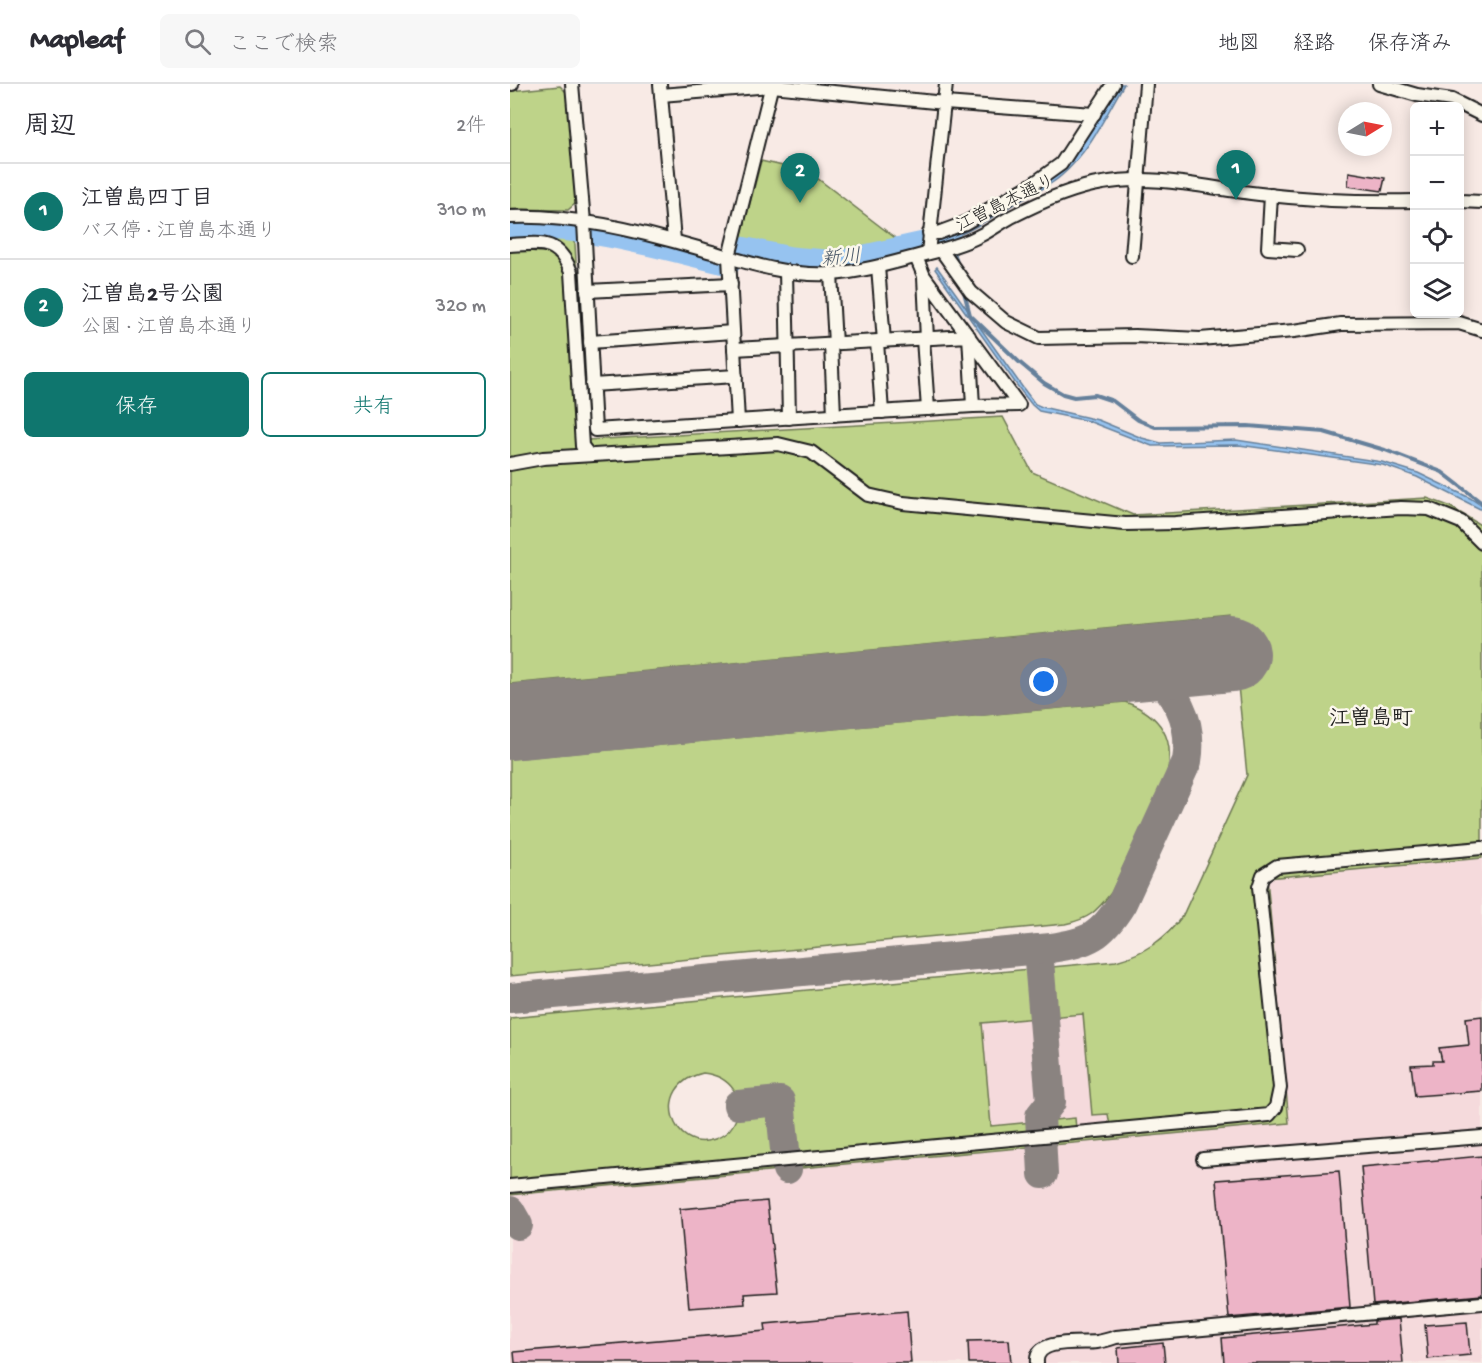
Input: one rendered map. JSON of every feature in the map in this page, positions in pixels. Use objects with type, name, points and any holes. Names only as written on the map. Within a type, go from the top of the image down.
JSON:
[{"type":"street","points":[[572,84],[584,222],[595,430],[1019,405],[924,276]]},
{"type":"street","points":[[928,409],[922,255],[929,233],[946,84]]},
{"type":"street","points":[[929,233],[938,233],[965,223],[1033,184],[1060,164],[1113,84]]},
{"type":"street","points":[[1132,256],[1146,84]]},
{"type":"street","points":[[1379,84],[1416,95],[1452,100],[1482,115]]},
{"type":"street","points":[[738,421],[729,257],[772,85]]},
{"type":"street","points":[[674,240],[660,90],[772,85],[945,103],[1094,114]]},
{"type":"street","name":"江曽島本通り","points":[[510,217],[584,222],[674,240],[762,266],[807,274],[831,274],[878,267],[942,250],[980,236],[1020,213],[1073,189],[1104,182],[1138,180],[1324,201],[1410,201]]},
{"type":"street","points":[[1271,195],[1268,248],[1297,250]]},
{"type":"street","points":[[1464,201],[1482,202]]},
{"type":"street","points":[[510,244],[531,243],[552,246],[566,258],[572,272],[582,446],[589,455]]},
{"type":"street","points":[[942,250],[971,292],[1006,322],[1039,338],[1135,336],[1200,339],[1294,331],[1341,324],[1459,323],[1482,330]]},
{"type":"street","points":[[878,267],[882,412]]},
{"type":"street","points":[[786,271],[789,418]]},
{"type":"street","points":[[831,274],[834,415]]},
{"type":"street","points":[[587,291],[731,284]]},
{"type":"street","points":[[590,342],[733,332]]},
{"type":"street","points":[[734,349],[969,336]]},
{"type":"street","points":[[969,336],[973,406]]},
{"type":"street","points":[[592,385],[736,376]]},
{"type":"street","points":[[510,464],[543,458],[778,444],[811,452],[868,495],[903,503],[1125,524],[1175,523],[1401,507],[1429,509],[1461,522],[1482,543]]},
{"type":"street","points":[[510,1186],[1269,1115],[1276,1107],[1280,1088],[1259,887],[1263,875],[1277,866],[1482,848]]},
{"type":"street","points":[[1203,1159],[1482,1137]]},
{"type":"street","points":[[1037,1363],[1040,1353],[1053,1345],[1097,1342],[1116,1337],[1482,1303]]},
{"type":"shaded area","points":[[1482,858],[1482,1363],[510,1363],[510,1195],[1288,1123],[1267,878]]},
{"type":"shaded area","points":[[1083,1014],[1092,1115],[1108,1114],[1110,1126],[1076,1129],[1075,1118],[991,1126],[982,1023]]},
{"type":"green space","points":[[560,86],[568,94],[577,202],[568,210],[510,209],[510,91]]},
{"type":"green space","points":[[761,161],[809,172],[911,250],[832,266],[793,264],[738,249]]},
{"type":"green space","points":[[562,234],[571,238],[575,244],[587,440],[1003,417],[1032,472],[1133,515],[1427,498],[1449,506],[1482,526],[1482,858],[1267,878],[1289,1123],[510,1195],[510,1018],[1116,961],[1127,958],[1162,938],[1183,915],[1247,775],[1231,616],[510,684],[510,236]],"holes":[[[1083,1014],[1092,1115],[1108,1114],[1110,1126],[1076,1129],[1075,1118],[991,1126],[982,1023]],[[703,1073],[713,1075],[728,1084],[734,1090],[738,1106],[737,1115],[728,1132],[715,1139],[700,1141],[687,1137],[678,1128],[673,1116],[672,1103],[676,1091],[686,1080]]]},
{"type":"green space","points":[[1125,702],[1148,713],[1163,730],[1167,739],[1169,763],[1166,776],[1111,893],[1096,910],[1080,920],[1065,924],[510,976],[510,759]]},
{"type":"water","points":[[1118,84],[1124,84],[1096,133],[1080,156],[1061,176],[1043,189],[979,225],[948,239],[946,234],[1074,151],[1095,124]]},
{"type":"water","points":[[913,245],[914,249],[887,256],[831,265],[798,264],[766,257],[767,252],[806,258],[841,258]]},
{"type":"water","points":[[937,267],[1035,404],[1098,420],[1142,438],[1161,443],[1236,440],[1382,462],[1418,473],[1470,498],[1482,506],[1482,510],[1417,477],[1383,465],[1239,445],[1152,446],[1088,421],[1039,411],[1021,391],[935,269]]},
{"type":"building","points":[[1349,172],[1385,178],[1382,191],[1348,186]]},
{"type":"building","points":[[1482,1016],[1482,1091],[1415,1096],[1411,1065],[1433,1064],[1433,1061],[1442,1061],[1439,1048],[1469,1045],[1466,1018]]},
{"type":"building","points":[[1482,1156],[1482,1295],[1373,1305],[1361,1167]]},
{"type":"building","points":[[1339,1171],[1350,1307],[1229,1318],[1216,1180]]},
{"type":"building","points":[[767,1201],[777,1292],[744,1294],[745,1304],[689,1308],[680,1209]]},
{"type":"building","points":[[907,1311],[911,1363],[515,1363],[514,1352],[766,1331],[765,1324]]},
{"type":"building","points":[[1399,1319],[1403,1363],[1224,1363],[1222,1338],[1374,1324],[1374,1321]]},
{"type":"building","points":[[1467,1322],[1470,1355],[1428,1359],[1425,1325]]},
{"type":"building","points":[[1009,1340],[1011,1363],[969,1363],[968,1341]]},
{"type":"building","points":[[1163,1343],[1165,1363],[1119,1363],[1118,1348]]},
{"type":"waterway","name":"新川","points":[[510,229],[593,234],[729,265],[742,247],[791,257],[838,261],[950,236]]},
{"type":"waterway","points":[[950,236],[957,263]]},
{"type":"waterway","points":[[963,288],[970,315],[1019,362],[1044,383],[1063,394],[1074,397],[1095,395],[1113,401],[1138,420],[1155,427],[1248,426],[1324,432],[1385,450],[1442,472],[1482,503]]},
{"type":"taxiway","points":[[510,998],[1051,948],[1093,936],[1107,924],[1122,903],[1187,761],[1187,732],[1180,707],[1165,684],[1146,662]]},
{"type":"taxiway","points":[[1038,949],[1051,1102],[1040,1116],[1043,1174]]},
{"type":"taxiway","points":[[738,1105],[780,1101],[787,1169]]},
{"type":"taxiway","points":[[510,1211],[518,1225]]},
{"type":"runway","points":[[510,722],[1232,654]]},
{"type":"place","name":"江曽島四丁目","points":[[1236,200]]},
{"type":"place","name":"江曽島2号公園","points":[[800,203]]},
{"type":"district","name":"江曽島町","points":[[1371,717]]}]
